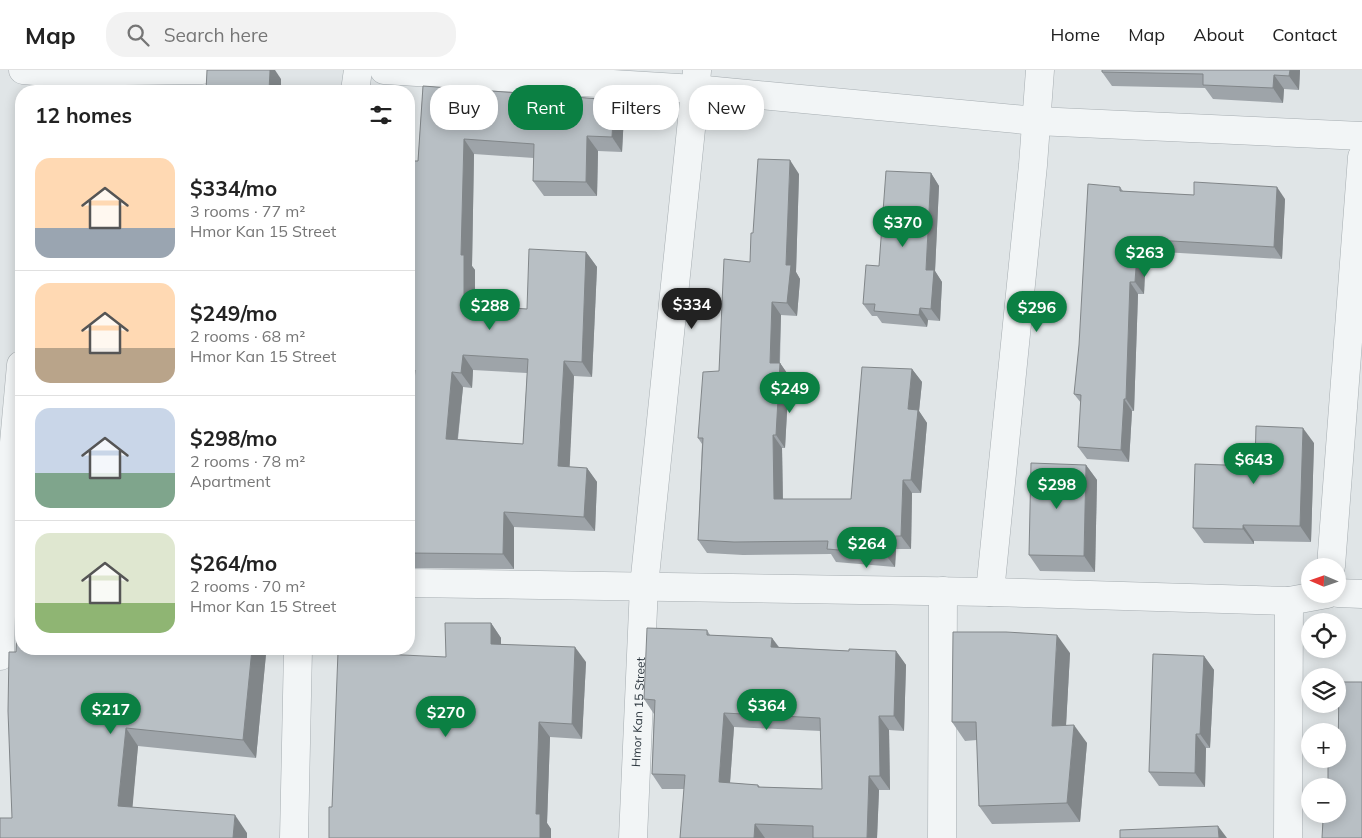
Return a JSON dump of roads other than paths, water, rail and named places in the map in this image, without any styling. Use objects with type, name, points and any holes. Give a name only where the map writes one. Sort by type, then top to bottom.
[{"type":"street","points":[[41,76],[202,70]]},
{"type":"street","points":[[356,85],[358,70]]},
{"type":"street","points":[[384,70],[696,80],[1036,121],[1362,136]]},
{"type":"street","points":[[990,592],[1040,70]]},
{"type":"street","name":"Hmor Kan 15 Street","points":[[633,838],[644,586],[696,80]]},
{"type":"street","points":[[1333,558],[1362,157]]},
{"type":"street","points":[[0,656],[8,576],[15,462]]},
{"type":"street","points":[[415,583],[943,591],[1289,601],[1301,599]]},
{"type":"street","points":[[942,838],[943,591]]},
{"type":"street","points":[[1346,594],[1362,594]]},
{"type":"street","points":[[1288,838],[1289,601]]},
{"type":"street","points":[[294,838],[298,655]]}]
